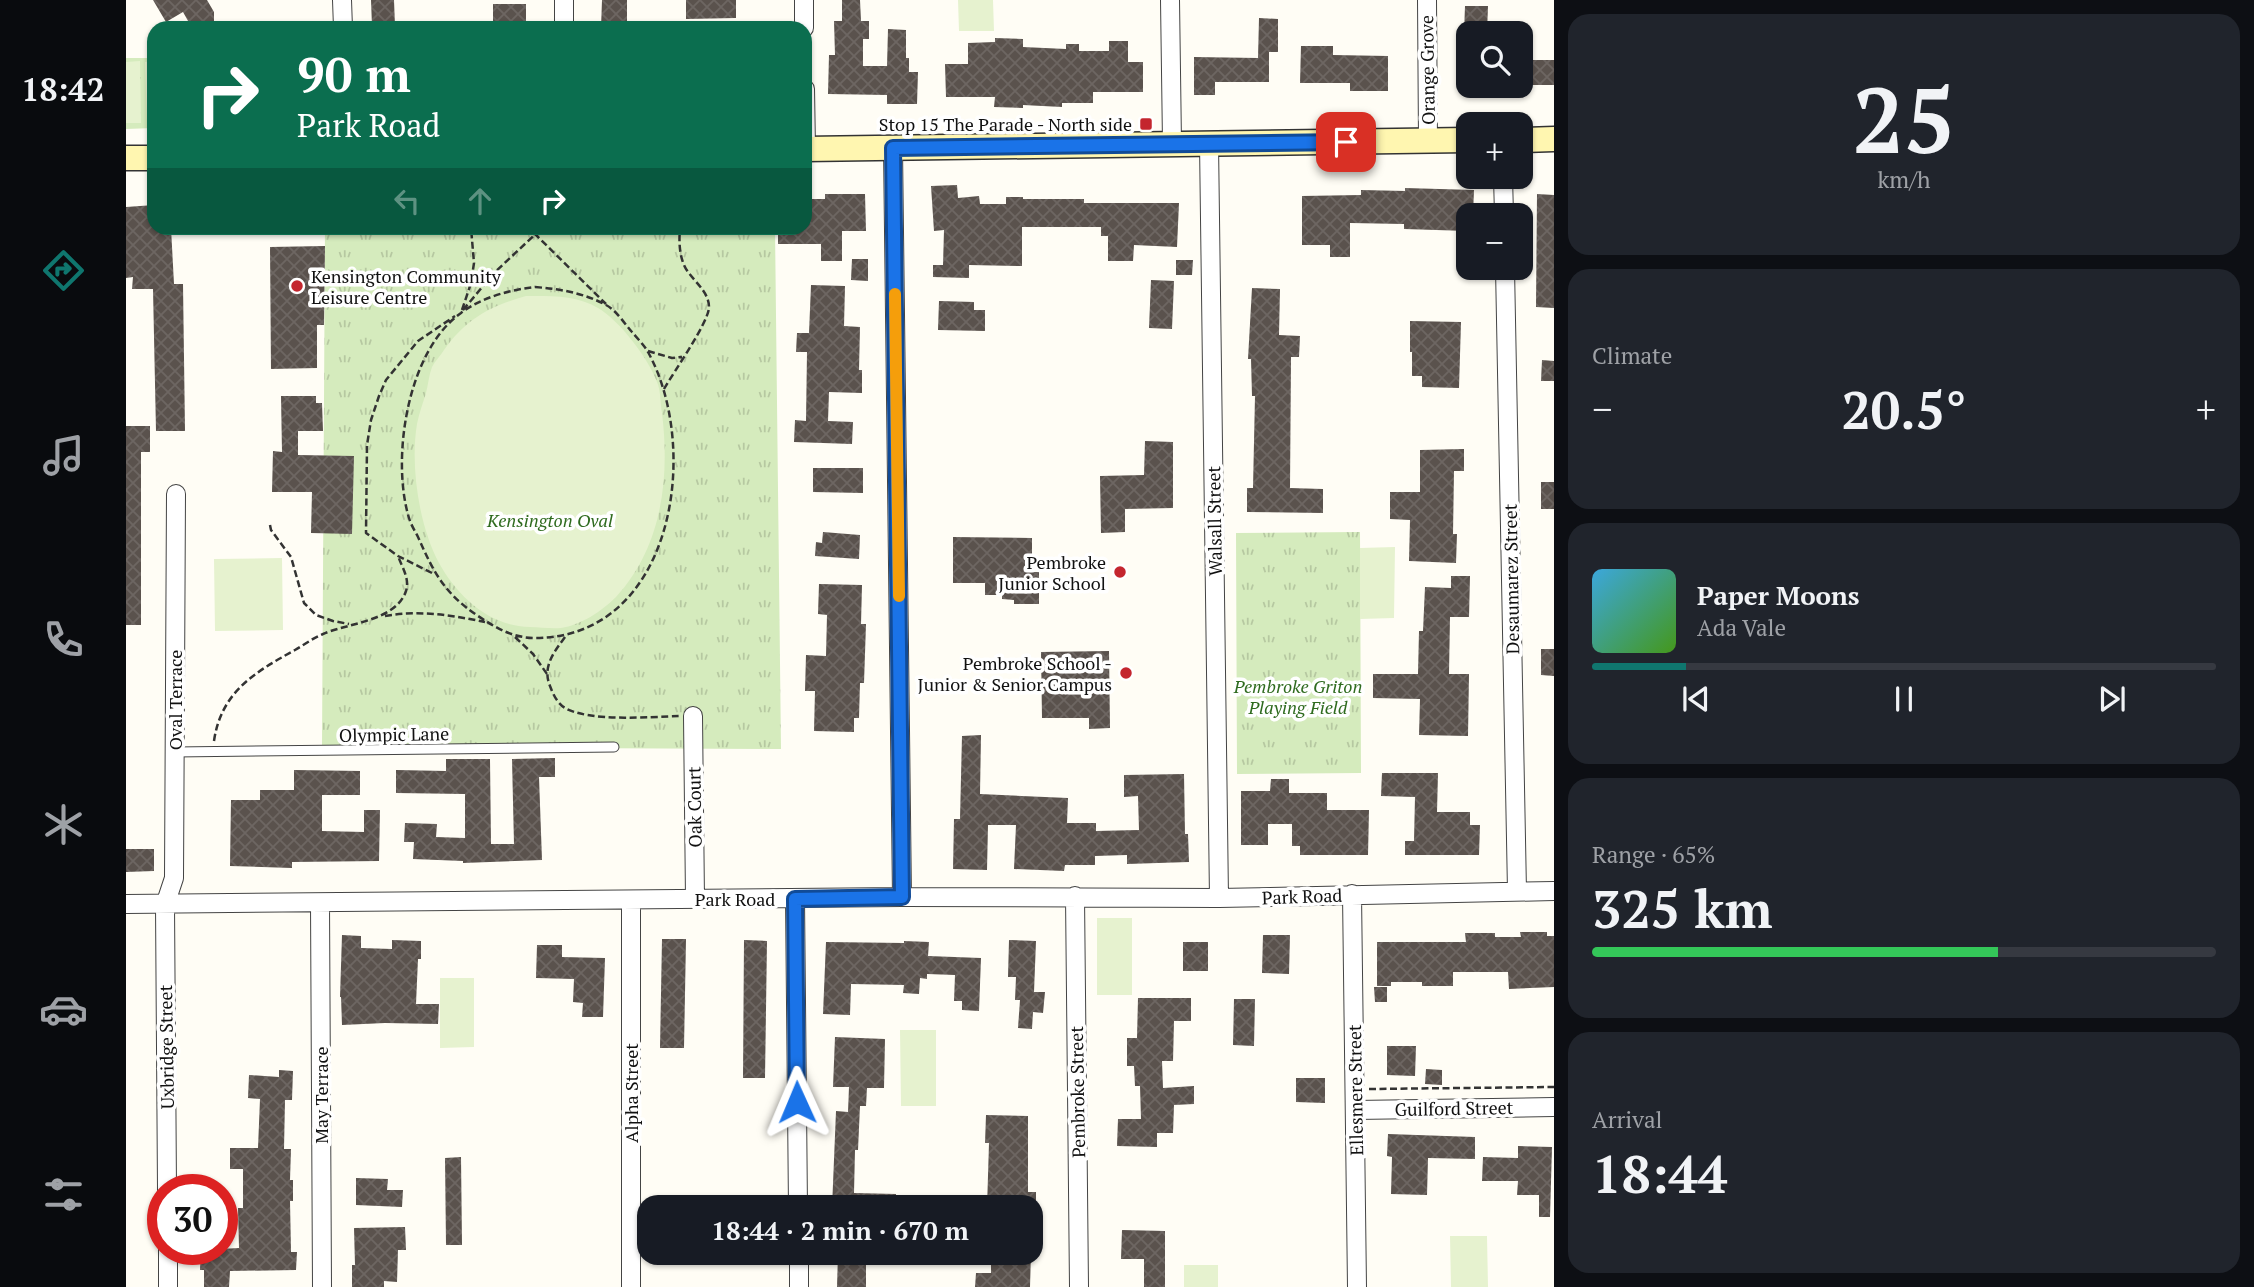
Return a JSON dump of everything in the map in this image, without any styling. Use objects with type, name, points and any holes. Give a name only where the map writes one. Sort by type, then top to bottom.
[{"type":"main road","points":[[1533,140],[1554,139]]},
{"type":"main road","points":[[812,149],[1456,140]]},
{"type":"main road","points":[[126,158],[147,158]]},
{"type":"street","points":[[342,0],[343,21]]},
{"type":"street","points":[[564,0],[564,21]]},
{"type":"street","points":[[804,0],[804,21]]},
{"type":"street","points":[[1170,0],[1172,143]]},
{"type":"street","name":"Orange Grove","points":[[1427,0],[1428,141]]},
{"type":"street","name":"Walsall Street","points":[[1209,144],[1219,898]]},
{"type":"street","points":[[893,148],[902,897]]},
{"type":"street","name":"Desaumarez Street","points":[[1505,280],[1517,891]]},
{"type":"street","name":"Oval Terrace","points":[[165,905],[174,878],[176,495]]},
{"type":"street","name":"Oak Court","points":[[692,716],[695,899]]},
{"type":"street","name":"Park Road","points":[[126,904],[1075,896],[1219,898],[1554,891]]},
{"type":"street","name":"Ellesmere Street","points":[[1352,894],[1357,1287]]},
{"type":"street","name":"Pembroke Street","points":[[1075,896],[1079,1287]]},
{"type":"street","points":[[795,899],[798,1195]]},
{"type":"street","name":"Alpha Street","points":[[631,900],[631,1287]]},
{"type":"street","name":"May Terrace","points":[[320,903],[322,1287]]},
{"type":"street","name":"Uxbridge Street","points":[[165,905],[167,1174]]},
{"type":"street","name":"Guilford Street","points":[[1355,1110],[1554,1107]]},
{"type":"street","points":[[168,1265],[168,1287]]},
{"type":"street","points":[[799,1265],[799,1287]]},
{"type":"lane","name":"Olympic Lane","points":[[175,752],[614,747]]},
{"type":"path","points":[[461,312],[471,283],[474,263],[472,235]]},
{"type":"path","points":[[533,235],[494,273],[436,338],[418,374],[406,419],[404,439],[402,476],[409,520],[435,575],[465,607],[515,637],[533,654],[547,674],[554,696],[564,707],[597,716],[692,716]]},
{"type":"path","points":[[515,637],[565,637],[590,628],[623,605],[653,559],[665,528],[673,491],[674,458],[670,421],[664,389],[647,351],[609,306],[535,235]]},
{"type":"path","points":[[664,389],[704,326],[709,307],[699,284],[685,267],[679,245],[680,235]]},
{"type":"path","points":[[435,575],[398,556],[366,533],[367,445],[371,420],[386,380],[418,341],[461,312],[508,291],[535,286],[562,289],[609,306]]},
{"type":"path","points":[[647,351],[672,359],[682,357]]},
{"type":"path","points":[[270,525],[291,556],[304,603],[316,615],[352,625]]},
{"type":"path","points":[[381,616],[397,604],[406,591],[406,576],[398,556]]},
{"type":"path","points":[[212,751],[216,726],[226,703],[249,678],[322,634],[381,616],[408,612],[438,614],[488,623]]},
{"type":"path","points":[[547,674],[549,663],[565,637]]},
{"type":"path","points":[[1369,1089],[1554,1087]]},
{"type":"green space","points":[[958,0],[993,0],[994,31],[959,31]]},
{"type":"green space","points":[[126,58],[147,58],[147,128],[126,129]]},
{"type":"green space","points":[[140,61],[141,123],[126,123],[126,62]]},
{"type":"green space","points":[[145,62],[147,62],[147,123]]},
{"type":"green space","name":"Kensington Oval","points":[[325,235],[775,235],[781,749],[322,747]]},
{"type":"green space","points":[[526,296],[572,298],[590,304],[606,314],[624,331],[647,362],[658,386],[662,413],[665,462],[663,487],[653,534],[644,556],[616,597],[584,621],[561,628],[515,625],[501,621],[465,598],[439,563],[432,548],[421,514],[416,477],[417,424],[433,365],[452,339],[470,322],[490,309]]},
{"type":"green space","name":"Pembroke Griton Playing Field","points":[[1360,532],[1361,773],[1237,774],[1236,533]]},
{"type":"green space","points":[[1395,547],[1394,618],[1360,619],[1360,548]]},
{"type":"green space","points":[[282,558],[283,630],[215,631],[214,559]]},
{"type":"green space","points":[[1097,918],[1132,918],[1132,995],[1097,995]]},
{"type":"green space","points":[[440,978],[474,978],[474,1047],[440,1048]]},
{"type":"green space","points":[[900,1030],[936,1030],[936,1106],[901,1106]]},
{"type":"green space","points":[[1450,1236],[1487,1236],[1488,1287],[1451,1287]]},
{"type":"green space","points":[[1184,1265],[1218,1265],[1218,1287],[1184,1287]]},
{"type":"building","points":[[153,0],[207,0],[214,12],[214,21],[188,21],[183,12],[165,21]]},
{"type":"building","points":[[371,0],[394,0],[395,21],[372,21]]},
{"type":"building","points":[[602,0],[627,0],[627,21],[601,21]]},
{"type":"building","points":[[686,0],[736,0],[736,18],[686,19]]},
{"type":"building","points":[[842,0],[860,0],[861,21],[869,21],[869,39],[863,39],[863,66],[887,66],[888,29],[906,30],[909,72],[918,72],[917,104],[887,104],[887,95],[828,94],[829,55],[835,55],[834,21],[842,21]]},
{"type":"building","points":[[493,4],[526,4],[526,21],[493,21]]},
{"type":"building","points":[[1465,6],[1488,6],[1487,21],[1464,21]]},
{"type":"building","points":[[1259,18],[1278,19],[1278,52],[1269,52],[1269,82],[1215,82],[1215,95],[1194,95],[1194,57],[1258,58]]},
{"type":"building","points":[[995,38],[1023,39],[1023,47],[1066,49],[1066,44],[1079,44],[1079,51],[1109,51],[1109,41],[1128,41],[1128,62],[1143,62],[1143,92],[1093,92],[1093,103],[1062,103],[1062,107],[1023,105],[1023,108],[994,107],[995,97],[946,97],[945,64],[968,64],[968,43],[995,42]]},
{"type":"building","points":[[1301,46],[1333,46],[1333,55],[1388,56],[1388,91],[1350,91],[1350,83],[1300,83]]},
{"type":"building","points":[[1533,60],[1554,60],[1554,85],[1533,85]]},
{"type":"building","points":[[957,185],[958,198],[979,196],[980,204],[1006,204],[1006,197],[1084,199],[1084,203],[1179,203],[1177,247],[1134,245],[1133,261],[1108,261],[1108,236],[1101,236],[1101,227],[1022,227],[1022,266],[969,265],[969,278],[933,277],[933,265],[943,265],[944,230],[934,231],[931,186]]},
{"type":"building","points":[[1405,188],[1474,190],[1473,203],[1456,203],[1456,231],[1404,229],[1404,224],[1350,223],[1350,257],[1330,257],[1330,245],[1302,245],[1302,196],[1361,195],[1361,190],[1405,191]]},
{"type":"building","points":[[825,194],[865,194],[866,231],[842,231],[842,261],[821,261],[821,244],[778,244],[778,235],[812,235],[812,199],[825,199]]},
{"type":"building","points":[[1537,194],[1554,195],[1554,308],[1536,307]]},
{"type":"building","points":[[147,206],[147,235],[171,235],[174,284],[183,284],[185,431],[156,431],[153,289],[132,289],[133,277],[126,278],[126,207]]},
{"type":"building","name":"Kensington Community Leisure Centre","points":[[325,246],[324,325],[317,325],[317,368],[271,369],[270,247]]},
{"type":"building","points":[[852,259],[868,259],[868,281],[851,280]]},
{"type":"building","points":[[1176,260],[1193,260],[1192,275],[1176,275]]},
{"type":"building","points":[[1151,280],[1174,281],[1172,329],[1149,328]]},
{"type":"building","points":[[811,285],[845,286],[844,326],[860,327],[859,370],[862,370],[862,393],[829,392],[828,421],[853,422],[852,444],[794,442],[795,420],[806,421],[807,352],[796,352],[797,333],[809,333]]},
{"type":"building","points":[[1252,288],[1280,289],[1279,335],[1300,336],[1299,357],[1291,357],[1290,488],[1323,489],[1323,513],[1247,512],[1247,488],[1253,488],[1255,396],[1252,396],[1251,359],[1248,359]]},
{"type":"building","points":[[939,301],[974,302],[974,310],[985,310],[985,331],[938,330]]},
{"type":"building","points":[[1410,321],[1461,322],[1459,388],[1422,387],[1422,376],[1412,376]]},
{"type":"building","points":[[1542,360],[1554,361],[1554,381],[1541,381]]},
{"type":"building","points":[[281,396],[316,396],[316,403],[322,403],[323,431],[298,431],[298,455],[354,456],[352,534],[311,533],[312,492],[272,492],[273,451],[282,452]]},
{"type":"building","points":[[126,426],[150,426],[150,452],[141,452],[141,625],[126,625]]},
{"type":"building","points":[[1145,441],[1173,442],[1173,508],[1125,509],[1125,532],[1101,533],[1100,476],[1144,475]]},
{"type":"building","points":[[1464,449],[1464,471],[1454,471],[1453,534],[1457,534],[1456,563],[1409,561],[1410,520],[1390,519],[1390,492],[1420,492],[1420,450]]},
{"type":"building","points":[[813,468],[863,468],[863,493],[813,492]]},
{"type":"building","points":[[1541,482],[1554,482],[1554,509],[1541,509]]},
{"type":"building","points":[[823,532],[860,535],[859,559],[815,556],[816,542],[822,543]]},
{"type":"building","points":[[953,537],[1032,538],[1032,572],[1039,572],[1039,604],[1014,604],[1014,600],[1002,599],[1002,595],[985,595],[985,583],[953,583]]},
{"type":"building","points":[[1451,576],[1470,576],[1469,617],[1450,617],[1449,674],[1469,674],[1468,736],[1419,735],[1420,699],[1373,698],[1373,674],[1418,674],[1419,631],[1423,631],[1425,587],[1451,588]]},
{"type":"building","points":[[819,584],[862,585],[861,624],[866,624],[864,683],[860,683],[859,718],[854,718],[854,732],[814,731],[815,691],[805,691],[806,655],[826,656],[827,615],[818,614]]},
{"type":"building","points":[[1541,649],[1554,649],[1554,676],[1541,675]]},
{"type":"building","points":[[1109,651],[1110,728],[1089,729],[1089,718],[1042,718],[1041,652]]},
{"type":"building","points":[[981,735],[980,794],[1068,798],[1067,823],[1096,823],[1096,831],[1139,830],[1138,796],[1124,797],[1124,775],[1184,774],[1185,834],[1188,834],[1189,862],[1127,864],[1127,855],[1095,856],[1095,865],[1065,865],[1064,871],[1014,869],[1016,825],[988,825],[987,870],[953,869],[954,819],[960,819],[962,736]]},
{"type":"building","points":[[555,758],[555,777],[539,777],[542,860],[463,863],[413,859],[414,842],[404,842],[405,823],[437,824],[436,837],[465,838],[465,794],[396,793],[396,770],[446,771],[446,759],[490,759],[491,844],[514,844],[512,759]]},
{"type":"building","points":[[294,770],[360,771],[360,795],[322,795],[322,831],[364,832],[364,810],[380,810],[379,861],[292,862],[292,868],[230,866],[231,800],[260,800],[260,790],[294,790]]},
{"type":"building","points":[[1382,773],[1438,773],[1437,812],[1470,812],[1470,825],[1480,825],[1479,855],[1405,855],[1405,841],[1414,841],[1415,797],[1381,796]]},
{"type":"building","points":[[1271,779],[1289,779],[1289,793],[1327,793],[1327,810],[1369,810],[1368,855],[1300,855],[1300,846],[1292,846],[1292,824],[1268,824],[1268,845],[1241,845],[1241,791],[1270,791]]},
{"type":"building","points":[[126,849],[154,849],[154,871],[126,872]]},
{"type":"building","points":[[1520,932],[1547,932],[1547,936],[1554,936],[1554,987],[1509,989],[1508,972],[1453,972],[1453,986],[1391,982],[1391,986],[1377,986],[1377,942],[1466,942],[1465,933],[1495,933],[1495,937],[1521,937]]},
{"type":"building","points":[[342,935],[361,936],[361,948],[392,949],[392,940],[421,941],[416,1004],[439,1004],[438,1024],[342,1025]]},
{"type":"building","points":[[1263,935],[1290,935],[1289,974],[1262,973]]},
{"type":"building","points":[[662,939],[686,939],[684,1048],[660,1048]]},
{"type":"building","points":[[744,940],[767,941],[765,1078],[743,1078]]},
{"type":"building","points":[[1009,940],[1036,941],[1034,992],[1045,992],[1043,1013],[1033,1012],[1032,1029],[1018,1028],[1020,1000],[1015,1000],[1016,977],[1008,977]]},
{"type":"building","points":[[826,942],[929,942],[928,956],[981,958],[979,1011],[962,1010],[962,1001],[954,1001],[955,975],[927,974],[927,979],[920,978],[919,994],[903,993],[904,985],[851,984],[850,1015],[823,1014]]},
{"type":"building","points":[[1183,942],[1208,942],[1208,971],[1183,971]]},
{"type":"building","points":[[537,945],[562,945],[562,957],[605,958],[603,1017],[582,1017],[583,1003],[573,1002],[574,979],[536,978]]},
{"type":"building","points":[[1374,987],[1387,987],[1387,1002],[1375,1002]]},
{"type":"building","points":[[1138,998],[1191,998],[1191,1021],[1174,1021],[1173,1061],[1162,1061],[1163,1088],[1194,1086],[1194,1104],[1174,1105],[1173,1133],[1157,1133],[1157,1147],[1117,1146],[1118,1119],[1141,1119],[1140,1086],[1135,1086],[1134,1066],[1127,1066],[1127,1038],[1137,1038]]},
{"type":"building","points":[[1234,999],[1255,999],[1254,1046],[1233,1045]]},
{"type":"building","points":[[835,1037],[885,1039],[884,1088],[867,1088],[866,1106],[860,1106],[854,1193],[896,1195],[833,1195],[836,1111],[848,1112],[849,1087],[833,1087]]},
{"type":"building","points":[[1387,1046],[1416,1046],[1415,1076],[1387,1075]]},
{"type":"building","points":[[1426,1069],[1442,1070],[1442,1085],[1425,1084]]},
{"type":"building","points":[[279,1070],[293,1071],[292,1100],[285,1100],[284,1149],[291,1149],[291,1252],[297,1252],[296,1270],[230,1271],[229,1287],[204,1287],[204,1270],[200,1270],[200,1265],[238,1265],[238,1208],[243,1208],[243,1169],[230,1169],[230,1148],[258,1148],[260,1099],[248,1098],[249,1075],[279,1077]]},
{"type":"building","points":[[1296,1078],[1325,1078],[1325,1103],[1296,1102]]},
{"type":"building","points":[[986,1115],[1028,1116],[1028,1192],[1036,1192],[1036,1195],[987,1195],[989,1143],[985,1143]]},
{"type":"building","points":[[1388,1134],[1475,1137],[1475,1159],[1428,1158],[1427,1195],[1391,1194],[1392,1157],[1387,1156]]},
{"type":"building","points":[[1518,1146],[1552,1147],[1550,1217],[1539,1217],[1539,1195],[1517,1195],[1518,1181],[1482,1181],[1483,1157],[1518,1158]]},
{"type":"building","points":[[461,1157],[462,1245],[446,1245],[445,1158]]},
{"type":"building","points":[[356,1178],[388,1179],[387,1190],[403,1190],[402,1207],[356,1205]]},
{"type":"building","points":[[405,1227],[406,1250],[398,1250],[397,1282],[384,1281],[384,1287],[352,1287],[352,1265],[355,1265],[354,1228]]},
{"type":"building","points":[[1122,1230],[1165,1231],[1165,1287],[1144,1287],[1144,1259],[1121,1259]]},
{"type":"building","points":[[838,1265],[866,1265],[866,1287],[837,1287]]},
{"type":"building","points":[[991,1265],[1031,1265],[1030,1287],[975,1287],[976,1273],[991,1273]]},
{"type":"slow traffic","points":[[895,294],[899,596]]},
{"type":"place","name":"Stop 15 The Parade - North side","points":[[1146,124]]},
{"type":"place","name":"Kensington Community Leisure Centre","points":[[297,286]]},
{"type":"place","name":"Pembroke Junior School","points":[[1120,572]]},
{"type":"place","name":"Pembroke School - Junior & Senior Campus","points":[[1126,673]]},
{"type":"route","points":[[797,1102],[795,899],[902,897],[893,148],[1346,142]]}]
